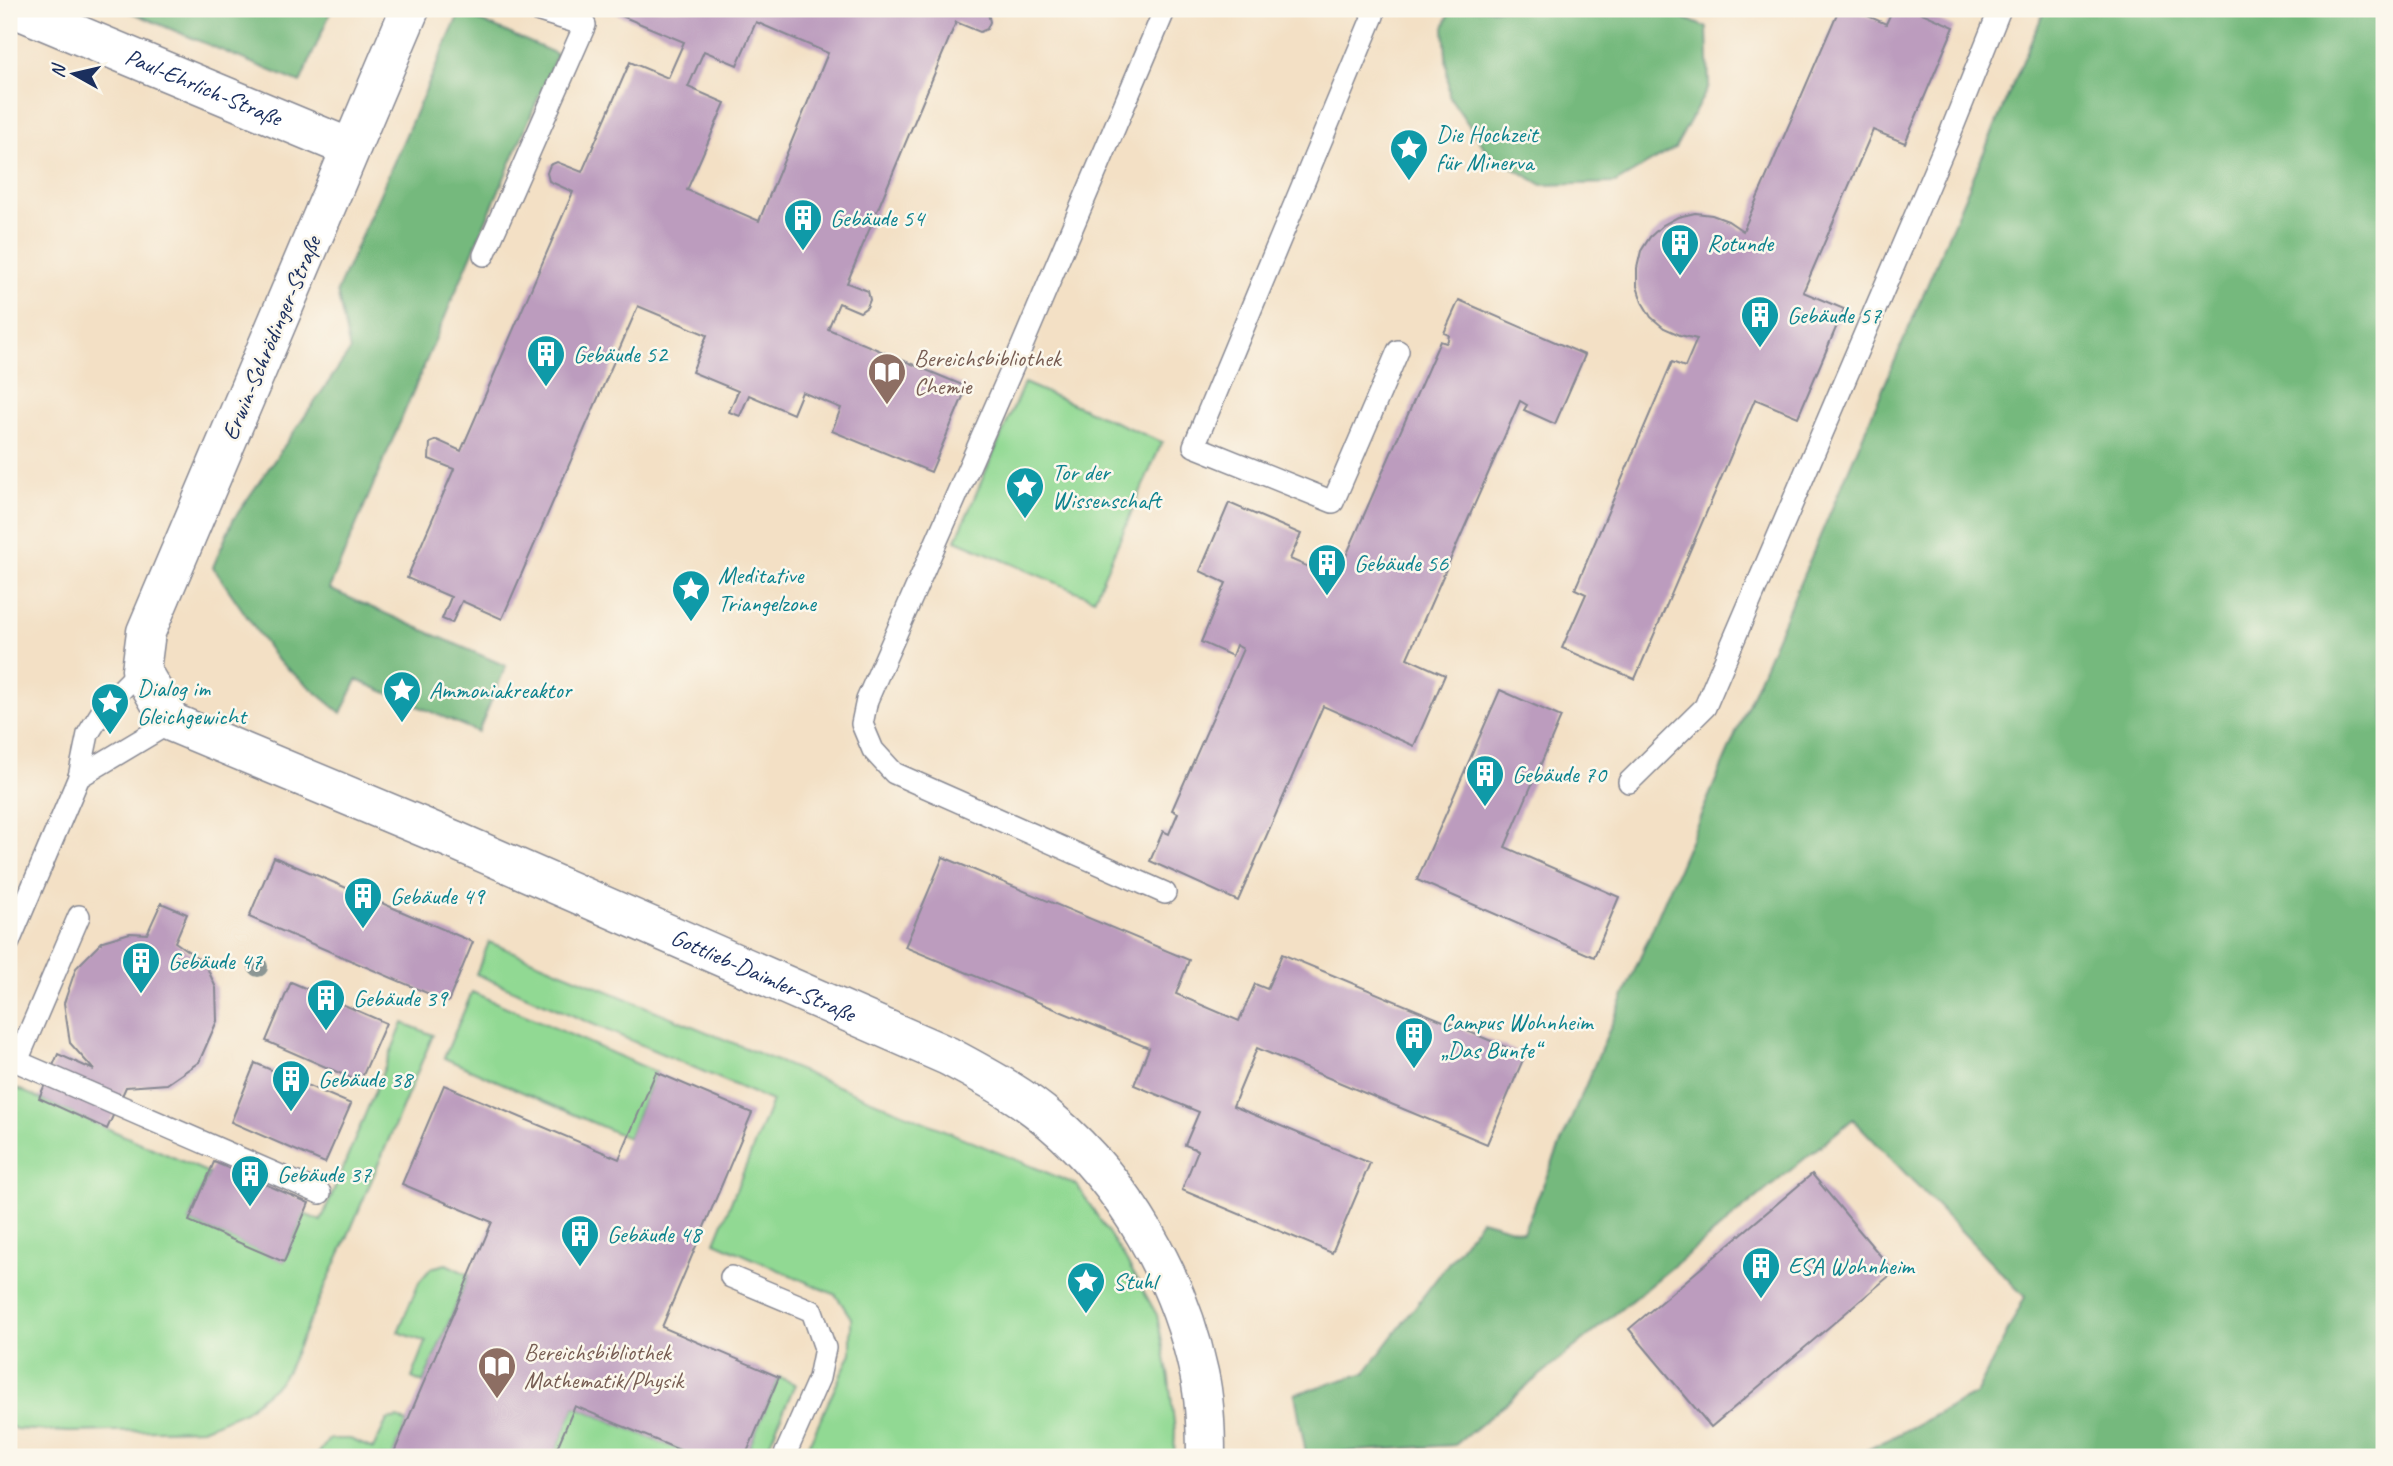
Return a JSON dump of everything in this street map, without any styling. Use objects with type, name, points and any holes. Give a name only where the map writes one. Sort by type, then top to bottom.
[{"type":"street","name":"Paul-Ehrlich-Straße","points":[[16,9],[350,148]]},
{"type":"street","name":"Erwin-Schrödinger-Straße","points":[[141,670],[146,632],[410,9]]},
{"type":"street","points":[[141,670],[171,722]]},
{"type":"street","name":"Gottlieb-Daimler-Straße","points":[[171,722],[454,840],[948,1056],[997,1083],[1051,1120],[1102,1170],[1119,1193],[1175,1292],[1199,1373],[1206,1427],[1206,1457]]},
{"type":"lane","points":[[484,255],[585,26],[533,9]]},
{"type":"lane","points":[[1164,893],[894,773],[873,750],[862,724],[867,700],[1165,9]]},
{"type":"lane","points":[[1369,9],[1373,16],[1194,446],[1333,502],[1398,351]]},
{"type":"lane","points":[[1629,782],[1705,707],[1948,139],[2000,9]]},
{"type":"lane","points":[[9,942],[79,777],[88,734],[106,705],[141,670]]},
{"type":"lane","points":[[79,777],[171,722]]},
{"type":"lane","points":[[79,916],[13,1060],[320,1193]]},
{"type":"lane","points":[[732,1277],[812,1311],[825,1348],[819,1378],[784,1457]]},
{"type":"green space","points":[[123,9],[332,9],[300,83]]},
{"type":"green space","points":[[1450,9],[1663,9],[1707,28],[1709,86],[1675,148],[1615,183],[1542,185],[1488,153],[1449,96],[1444,28]]},
{"type":"green space","points":[[2045,9],[2384,9],[2384,1457],[1854,1457],[1976,1394],[2025,1297],[1853,1119],[1455,1445],[1306,1454],[1295,1394],[1365,1373],[1481,1220],[1523,1232]]},
{"type":"green space","points":[[460,12],[557,54],[329,589],[506,666],[478,732],[357,680],[341,713],[276,659],[213,567],[233,520],[350,351],[337,291]]},
{"type":"green space","points":[[1024,383],[1162,442],[1094,599],[956,540]]},
{"type":"green space","points":[[489,942],[1077,1185],[1126,1260],[1157,1315],[1169,1379],[1175,1431],[1174,1457],[803,1457],[851,1353],[851,1318],[836,1295],[715,1242],[772,1101],[476,974]]},
{"type":"green space","points":[[472,992],[656,1072],[628,1138],[444,1058]]},
{"type":"green space","points":[[403,1023],[433,1035],[347,1238],[287,1371],[277,1384],[245,1411],[202,1429],[69,1432],[16,1429],[9,1426],[9,1085],[209,1173],[189,1221],[284,1261],[304,1214],[321,1221]]},
{"type":"green space","points":[[446,1264],[469,1275],[423,1383],[412,1378],[426,1342],[398,1332],[419,1282],[431,1268]]},
{"type":"green space","points":[[779,1377],[795,1384],[764,1457],[745,1457]]},
{"type":"green space","points":[[575,1406],[696,1457],[568,1457],[555,1452]]},
{"type":"green space","points":[[398,1418],[407,1423],[392,1457],[316,1457],[329,1439],[350,1439],[373,1449],[387,1420]]},
{"type":"building","points":[[605,9],[976,9],[988,13],[990,22],[987,29],[980,32],[956,22],[847,283],[868,291],[870,300],[867,307],[860,312],[839,303],[828,329],[967,387],[931,472],[832,431],[841,408],[802,392],[793,414],[749,395],[740,416],[729,412],[738,391],[692,372],[707,335],[638,306],[502,619],[462,601],[452,623],[442,619],[451,597],[407,578],[454,469],[429,459],[430,443],[437,440],[461,451],[573,192],[549,181],[547,173],[550,165],[557,162],[582,172],[630,62],[668,78],[684,42]],"holes":[[[756,22],[828,53],[759,221],[687,190],[725,103],[688,87],[704,51],[737,65]]]},
{"type":"building","name":"Gebäude 57","points":[[1839,9],[1852,9],[1886,24],[1893,9],[1913,9],[1954,27],[1905,143],[1873,130],[1803,292],[1844,309],[1798,417],[1755,399],[1635,679],[1562,648],[1586,594],[1575,589],[1672,362],[1685,367],[1697,339],[1664,328],[1651,317],[1637,286],[1641,251],[1650,237],[1663,225],[1678,217],[1695,213],[1728,221],[1743,231]]},
{"type":"building","name":"Gebäude 56","points":[[1459,300],[1585,355],[1555,424],[1524,410],[1527,405],[1520,401],[1407,658],[1445,675],[1414,746],[1323,706],[1238,901],[1150,861],[1163,831],[1169,834],[1178,813],[1172,810],[1243,649],[1236,645],[1232,656],[1201,642],[1226,583],[1200,571],[1229,503],[1301,534],[1290,559],[1336,579],[1440,341],[1446,343],[1448,340],[1449,335],[1444,333]]},
{"type":"building","name":"Gebäude 70","points":[[1500,690],[1561,717],[1505,847],[1619,897],[1594,957],[1417,880]]},
{"type":"building","name":"Gebäude 49","points":[[274,857],[473,942],[448,1002],[249,917]]},
{"type":"building","name":"Campus Wohnheim „Das Bunte“","points":[[943,857],[1189,960],[1176,994],[1239,1021],[1255,984],[1267,989],[1282,954],[1525,1055],[1487,1144],[1257,1048],[1233,1106],[1370,1163],[1332,1253],[1182,1190],[1198,1150],[1185,1145],[1199,1112],[1134,1085],[1149,1048],[905,947]]},
{"type":"building","name":"Gebäude 47","points":[[161,903],[187,914],[175,942],[205,963],[216,988],[217,1021],[199,1062],[167,1084],[126,1087],[107,1129],[39,1098],[58,1054],[94,1070],[70,1043],[64,1003],[76,968],[103,941],[130,933],[147,934]]},
{"type":"building","name":"Gebäude 39","points":[[291,982],[386,1023],[360,1082],[266,1041]]},
{"type":"building","name":"Gebäude 38","points":[[255,1063],[351,1104],[325,1163],[231,1122]]},
{"type":"building","name":"Gebäude 48","points":[[656,1072],[752,1113],[662,1327],[779,1377],[745,1457],[696,1457],[575,1406],[553,1457],[392,1457],[492,1222],[402,1184],[444,1085],[619,1159]]},
{"type":"building","name":"Gebäude 37","points":[[214,1162],[309,1203],[284,1262],[189,1221]]},
{"type":"building","name":"ESA Wohnheim","points":[[1812,1174],[1894,1272],[1711,1427],[1629,1329]]},
{"type":"place","name":"Die Hochzeit für Minerva","points":[[1409,182]]},
{"type":"place","name":"Gebäude 54","points":[[803,252]]},
{"type":"place","name":"Rotunde","points":[[1680,277]]},
{"type":"place","name":"Gebäude 57","points":[[1760,349]]},
{"type":"place","name":"Gebäude 52","points":[[546,388]]},
{"type":"place","name":"Bereichsbibliothek Chemie","points":[[887,406]]},
{"type":"place","name":"Tor der Wissenschaft","points":[[1025,520]]},
{"type":"place","name":"Gebäude 56","points":[[1327,597]]},
{"type":"place","name":"Meditative Triangelzone","points":[[691,623]]},
{"type":"place","name":"Ammoniakreaktor","points":[[402,724]]},
{"type":"place","name":"Dialog im Gleichgewicht","points":[[110,736]]},
{"type":"place","name":"Gebäude 70","points":[[1485,808]]},
{"type":"place","name":"Gebäude 49","points":[[363,930]]},
{"type":"place","name":"Gebäude 47","points":[[141,995]]},
{"type":"place","name":"Gebäude 39","points":[[326,1032]]},
{"type":"place","name":"Campus Wohnheim „Das Bunte“","points":[[1414,1070]]},
{"type":"place","name":"Gebäude 38","points":[[291,1113]]},
{"type":"place","name":"Gebäude 37","points":[[250,1208]]},
{"type":"place","name":"Gebäude 48","points":[[580,1268]]},
{"type":"place","name":"ESA Wohnheim","points":[[1761,1300]]},
{"type":"place","name":"Stuhl","points":[[1086,1315]]},
{"type":"place","name":"Bereichsbibliothek Mathematik/Physik","points":[[497,1400]]}]
